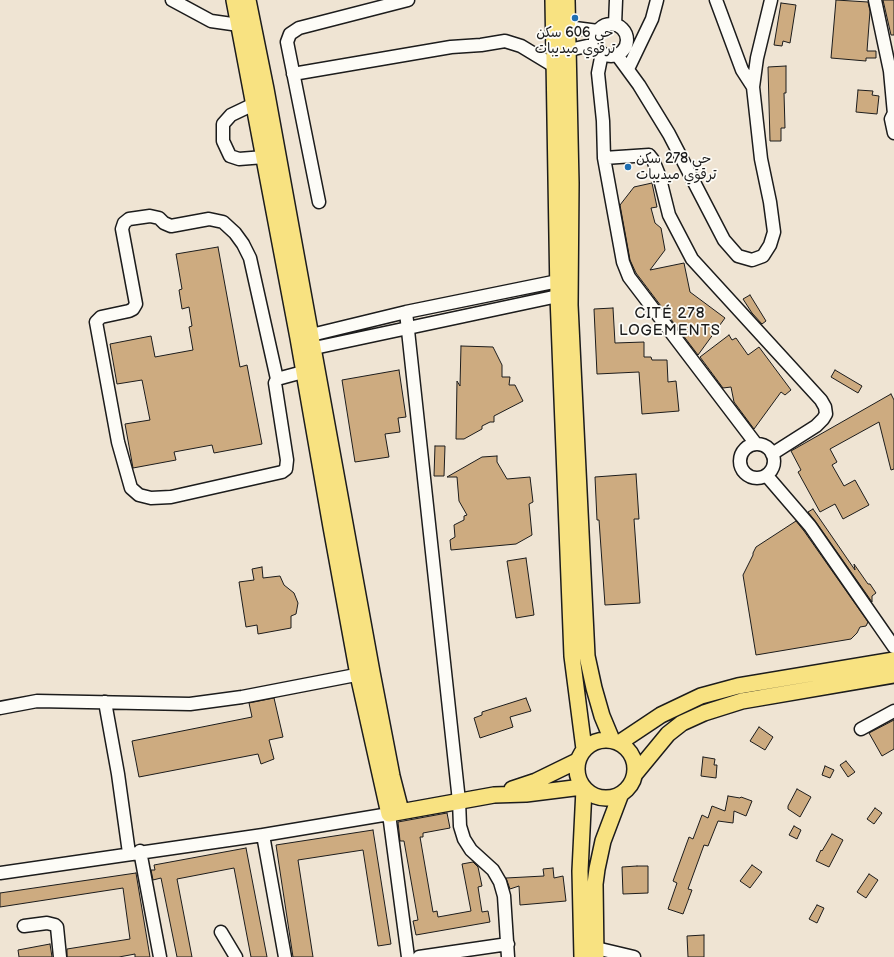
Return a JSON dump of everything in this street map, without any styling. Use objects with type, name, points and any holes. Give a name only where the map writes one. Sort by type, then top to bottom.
[{"type":"main road","points":[[234,0],[257,95],[305,343],[365,674],[392,776],[395,812],[494,796],[583,788],[597,798],[605,799],[620,796]]},
{"type":"main road","points":[[248,0],[264,157],[305,343],[304,372],[337,525]]},
{"type":"main road","points":[[553,0],[558,296],[572,656],[581,755],[577,774],[583,788],[580,871],[582,957]]},
{"type":"main road","points":[[567,0],[571,183],[570,305],[587,656],[598,702],[616,741],[627,748],[632,756],[635,764],[635,774]]},
{"type":"main road","points":[[494,796],[536,781],[581,755],[597,741],[616,741],[661,715],[701,696],[738,686],[894,660]]},
{"type":"main road","points":[[596,953],[595,884],[603,841],[620,796],[627,790],[635,774],[668,734],[682,723],[704,713],[742,701],[894,675]]},
{"type":"street","points":[[172,0],[211,21],[239,25]]},
{"type":"street","points":[[319,202],[287,42],[290,34],[299,28],[408,0]]},
{"type":"street","points":[[615,25],[616,0]]},
{"type":"street","points":[[628,69],[652,20],[657,0]]},
{"type":"street","points":[[716,0],[742,70],[752,87]]},
{"type":"street","points":[[616,55],[628,69],[648,98],[724,240],[738,256],[752,260],[762,256],[770,246],[774,232],[770,202],[761,158],[752,87],[757,58],[771,0]]},
{"type":"street","points":[[875,0],[890,71],[894,114],[891,119],[894,133]]},
{"type":"street","points":[[568,23],[580,29],[598,31]]},
{"type":"street","points":[[569,50],[587,46],[599,49],[607,55],[616,55],[624,48],[626,39],[623,30],[615,25],[605,25],[598,31],[595,41],[599,49],[598,72],[603,121],[604,158],[623,262],[629,277],[756,444]]},
{"type":"street","points":[[293,74],[451,47],[481,45],[505,41],[521,46],[554,66]]},
{"type":"street","points":[[257,95],[231,115],[223,124],[223,141],[230,156],[239,159],[264,157]]},
{"type":"street","points":[[604,158],[649,155],[653,160],[659,175],[669,215],[692,259],[821,400],[825,407],[826,414],[816,426],[772,454]]},
{"type":"street","points":[[150,216],[159,218],[164,223],[171,226],[209,219],[223,222],[235,233],[243,244],[250,258],[277,379],[275,383],[287,460],[286,469],[282,472],[172,497],[151,498],[139,495],[131,488],[118,442],[96,322],[101,317],[129,311],[133,309],[136,304],[122,229],[124,223],[129,219],[150,216]]},
{"type":"street","points":[[305,343],[406,312],[558,281]]},
{"type":"street","points":[[305,343],[408,327],[558,296]]},
{"type":"street","points":[[406,312],[459,801],[460,826],[464,839],[471,850],[493,870],[500,882],[504,896],[508,957]]},
{"type":"street","points":[[277,379],[304,372]]},
{"type":"street","points":[[756,444],[766,446],[772,454],[774,463],[773,468],[767,476],[757,479],[752,478],[741,469],[740,459],[743,450],[747,447],[756,444]]},
{"type":"street","points":[[767,476],[810,526],[894,647]]},
{"type":"street","points":[[0,708],[37,701],[190,704],[242,697],[365,674]]},
{"type":"street","points":[[105,702],[118,774],[160,957]]},
{"type":"street","points":[[861,728],[894,711]]},
{"type":"street","points":[[0,873],[263,834],[395,812],[408,957]]},
{"type":"street","points":[[263,834],[285,957]]},
{"type":"street","points":[[24,926],[47,923],[55,925],[60,957]]},
{"type":"street","points":[[221,932],[236,957]]},
{"type":"street","points":[[419,957],[508,944]]},
{"type":"street","points":[[596,953],[634,957]]},
{"type":"building","points":[[836,0],[868,2],[870,11],[867,51],[876,51],[876,58],[866,58],[866,61],[831,58]]},
{"type":"building","points":[[883,0],[894,0],[894,35],[891,35]]},
{"type":"building","points":[[781,3],[796,5],[790,43],[783,41],[782,46],[774,45]]},
{"type":"building","points":[[786,66],[786,93],[784,93],[785,128],[781,128],[781,141],[770,141],[768,67]]},
{"type":"building","points":[[858,90],[873,91],[872,95],[879,96],[877,114],[856,112]]},
{"type":"building","points":[[652,183],[657,207],[651,208],[655,223],[661,228],[665,250],[650,270],[684,263],[690,292],[725,318],[698,355],[636,273],[630,260],[620,205],[634,187]]},
{"type":"building","points":[[218,247],[240,367],[247,365],[262,444],[214,453],[212,445],[174,452],[176,460],[133,468],[125,424],[150,420],[142,380],[117,384],[110,344],[151,336],[155,357],[193,350],[189,327],[192,326],[189,307],[182,309],[179,290],[182,289],[176,254]]},
{"type":"building","points":[[750,295],[766,321],[762,324],[752,313],[743,299]]},
{"type":"building","points":[[613,308],[615,343],[644,342],[644,357],[651,357],[652,360],[667,360],[668,382],[676,381],[679,411],[642,414],[639,372],[597,374],[594,309]]},
{"type":"building","points":[[729,335],[732,340],[736,338],[748,355],[759,347],[791,390],[785,395],[781,392],[754,429],[734,402],[731,387],[723,388],[700,357]]},
{"type":"building","points":[[461,346],[493,347],[502,365],[502,377],[510,377],[509,385],[515,385],[523,401],[494,416],[494,422],[490,422],[482,426],[482,429],[464,439],[456,439],[457,381],[460,386]]},
{"type":"building","points":[[399,370],[406,417],[398,418],[400,432],[385,434],[389,457],[355,462],[342,380]]},
{"type":"building","points":[[835,370],[862,386],[858,393],[831,377]]},
{"type":"building","points":[[891,394],[894,400],[894,469],[891,470],[879,422],[830,449],[837,462],[832,465],[844,486],[855,480],[869,505],[843,519],[835,504],[820,512],[798,472],[801,470],[791,451]]},
{"type":"building","points":[[435,446],[445,446],[444,476],[434,476]]},
{"type":"building","points":[[497,456],[497,462],[507,479],[530,477],[533,502],[529,504],[532,535],[516,544],[451,550],[450,540],[455,537],[454,525],[464,520],[464,516],[467,515],[459,501],[457,477],[447,477],[482,457]]},
{"type":"building","points":[[636,474],[639,519],[634,519],[640,603],[605,605],[599,520],[597,520],[595,477]]},
{"type":"building","points":[[813,509],[855,570],[854,564],[876,593],[872,596],[872,602],[808,512]]},
{"type":"building","points":[[796,521],[868,622],[866,626],[860,627],[851,639],[756,655],[743,575],[756,547]]},
{"type":"building","points":[[526,558],[534,615],[516,618],[507,561]]},
{"type":"building","points":[[262,567],[263,578],[280,576],[284,585],[294,593],[298,603],[296,614],[291,616],[291,628],[258,634],[257,625],[246,627],[239,582],[254,580],[252,569]]},
{"type":"building","points":[[274,698],[283,737],[269,740],[274,759],[261,764],[258,754],[139,777],[132,741],[252,717],[249,703]]},
{"type":"building","points":[[526,698],[531,711],[510,717],[513,727],[480,738],[474,718],[482,715],[482,712]]},
{"type":"building","points":[[894,720],[894,749],[882,756],[869,733]]},
{"type":"building","points":[[759,727],[773,737],[765,750],[750,741]]},
{"type":"building","points":[[703,757],[715,759],[714,765],[717,765],[716,778],[701,776]]},
{"type":"building","points":[[846,761],[855,772],[848,777],[840,765]]},
{"type":"building","points":[[825,766],[834,770],[830,778],[822,775]]},
{"type":"building","points":[[797,789],[811,797],[800,817],[788,809],[788,806]]},
{"type":"building","points":[[728,796],[741,797],[752,801],[746,816],[734,811],[733,823],[718,821],[708,846],[704,845],[688,889],[692,890],[683,914],[668,909],[677,883],[673,881],[689,837],[693,839],[702,815],[708,818],[712,806],[725,811]]},
{"type":"building","points":[[875,808],[882,813],[874,824],[867,819]]},
{"type":"building","points":[[447,813],[450,828],[423,833],[423,837],[420,837],[433,912],[437,911],[438,917],[471,911],[462,864],[473,862],[478,867],[482,886],[478,887],[482,912],[488,911],[490,922],[416,935],[413,921],[418,920],[404,841],[400,841],[398,822]]},
{"type":"building","points":[[794,826],[801,830],[797,839],[789,835]]},
{"type":"building","points":[[373,830],[391,944],[378,946],[363,850],[298,860],[313,957],[293,957],[276,845]]},
{"type":"building","points":[[832,834],[843,840],[829,867],[816,861],[821,850],[822,851]]},
{"type":"building","points":[[246,848],[267,957],[251,957],[234,868],[177,879],[192,957],[177,957],[161,878],[153,880],[151,870],[155,870],[154,865]]},
{"type":"building","points":[[752,865],[762,872],[750,888],[740,881]]},
{"type":"building","points":[[648,866],[648,893],[623,894],[622,867]]},
{"type":"building","points":[[553,868],[554,878],[563,876],[566,901],[520,905],[519,886],[510,889],[506,878],[544,876],[543,869]]},
{"type":"building","points":[[136,873],[150,957],[135,957],[135,954],[119,957],[67,957],[67,949],[130,939],[123,888],[0,907],[0,893]]},
{"type":"building","points":[[869,874],[878,880],[866,898],[857,892]]},
{"type":"building","points":[[817,905],[824,908],[817,923],[809,919]]},
{"type":"building","points":[[704,935],[704,957],[688,957],[687,936]]},
{"type":"building","points":[[50,944],[52,957],[19,957],[18,950]]},
{"type":"place","name":"حي 606 سكن ترقوي ميديبات","points":[[575,18]]},
{"type":"place","name":"حي 278 سكن ترقوي ميديبات","points":[[628,167]]},
{"type":"district","name":"CITÉ 278 LOGEMENTS","points":[[670,322]]}]
